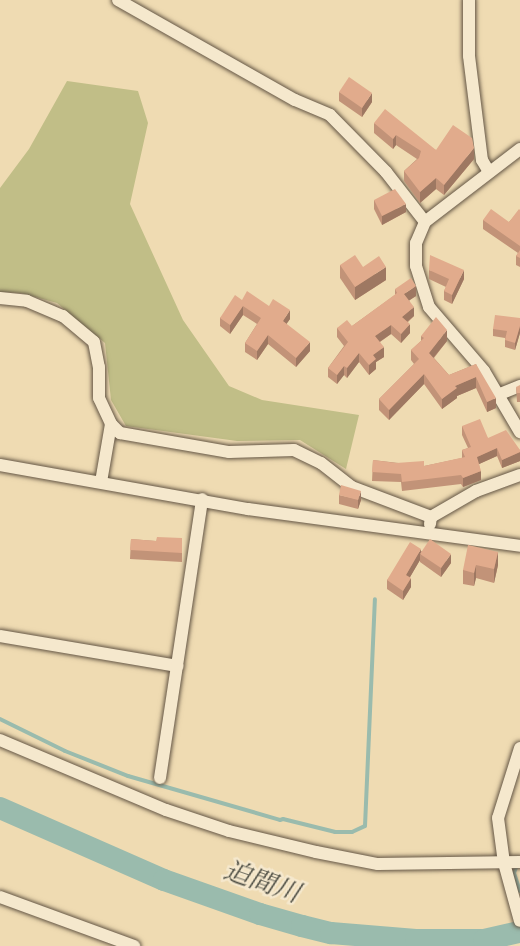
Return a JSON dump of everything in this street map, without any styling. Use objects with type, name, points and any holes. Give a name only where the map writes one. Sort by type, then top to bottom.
[{"type":"street","points":[[118,0],[295,100],[330,116],[386,172],[425,222]]},
{"type":"street","points":[[469,0],[469,56],[482,159],[489,172]]},
{"type":"street","points":[[520,149],[425,222],[416,243],[416,266],[429,307],[484,371],[500,394],[520,432]]},
{"type":"street","points":[[0,298],[27,301],[63,316],[94,342],[99,367],[99,398],[111,424],[120,433],[229,452],[294,450],[321,463],[352,487],[431,517]]},
{"type":"street","points":[[500,394],[520,386]]},
{"type":"street","points":[[101,482],[111,424]]},
{"type":"street","points":[[0,465],[202,499],[248,509],[520,546]]},
{"type":"street","points":[[428,534],[431,517],[476,491],[520,475]]},
{"type":"street","points":[[160,778],[202,499]]},
{"type":"street","points":[[0,636],[177,666]]},
{"type":"street","points":[[0,740],[116,791],[229,831],[378,864],[520,862]]},
{"type":"street","points":[[520,748],[498,818],[504,863],[520,921]]},
{"type":"street","points":[[0,897],[135,946]]},
{"type":"shaded area","points":[[67,81],[138,91],[148,123],[130,204],[183,320],[229,386],[262,400],[359,415],[346,469],[300,440],[237,441],[126,426],[111,400],[105,343],[57,303],[21,293],[0,292],[0,188],[29,149]]},
{"type":"building","points":[[349,77],[372,93],[362,108],[339,92]]},
{"type":"building","points":[[385,109],[436,150],[453,125],[472,138],[474,148],[444,185],[436,178],[420,192],[404,171],[419,158],[421,151],[396,135],[393,139],[374,123]]},
{"type":"building","points":[[395,189],[406,204],[382,216],[374,200]]},
{"type":"building","points":[[491,209],[509,222],[520,210],[520,246],[483,220]]},
{"type":"building","points":[[355,255],[363,267],[379,256],[386,267],[355,287],[340,265]]},
{"type":"building","points":[[430,255],[464,270],[452,295],[444,291],[449,279],[429,270]]},
{"type":"building","points":[[411,278],[416,286],[404,294],[414,307],[402,317],[410,324],[401,334],[391,325],[375,336],[384,347],[373,355],[376,359],[369,365],[359,353],[347,368],[344,366],[337,375],[328,368],[348,342],[337,328],[347,320],[352,326],[397,293],[395,289]]},
{"type":"building","points":[[247,291],[269,306],[273,299],[290,310],[283,321],[310,342],[296,358],[268,335],[257,351],[245,343],[261,318],[243,306],[230,325],[220,318],[235,295],[242,300]]},
{"type":"building","points":[[495,315],[520,318],[515,343],[505,340],[507,331],[493,329]]},
{"type":"building","points":[[436,317],[447,330],[429,353],[449,375],[476,364],[496,398],[487,402],[476,377],[455,386],[457,388],[442,399],[424,374],[389,410],[379,399],[419,359],[411,350],[424,338],[421,336]]},
{"type":"building","points":[[520,385],[520,393],[517,393],[516,387]]},
{"type":"building","points":[[480,419],[488,438],[506,430],[520,452],[502,460],[497,448],[477,457],[481,471],[463,478],[461,475],[402,482],[401,474],[372,472],[373,460],[396,463],[424,461],[424,466],[465,457],[462,450],[471,447],[462,426]]},
{"type":"building","points":[[341,485],[361,491],[358,500],[339,495]]},
{"type":"building","points":[[157,537],[182,538],[182,553],[130,550],[131,539],[156,541]]},
{"type":"building","points":[[430,539],[451,554],[441,568],[420,554]]},
{"type":"building","points":[[410,542],[421,549],[406,575],[411,578],[403,591],[387,580]]},
{"type":"building","points":[[468,545],[498,552],[494,569],[476,565],[474,573],[463,570]]},
{"type":"waterway","points":[[0,719],[65,751],[128,776],[280,820],[335,832],[352,832],[365,826],[375,599]]},
{"type":"waterway","name":"迫間川","points":[[0,808],[164,880],[260,914],[331,933],[416,940],[484,940],[520,932]]},
{"type":"waterway","points":[[517,865],[514,873],[520,891]]}]
